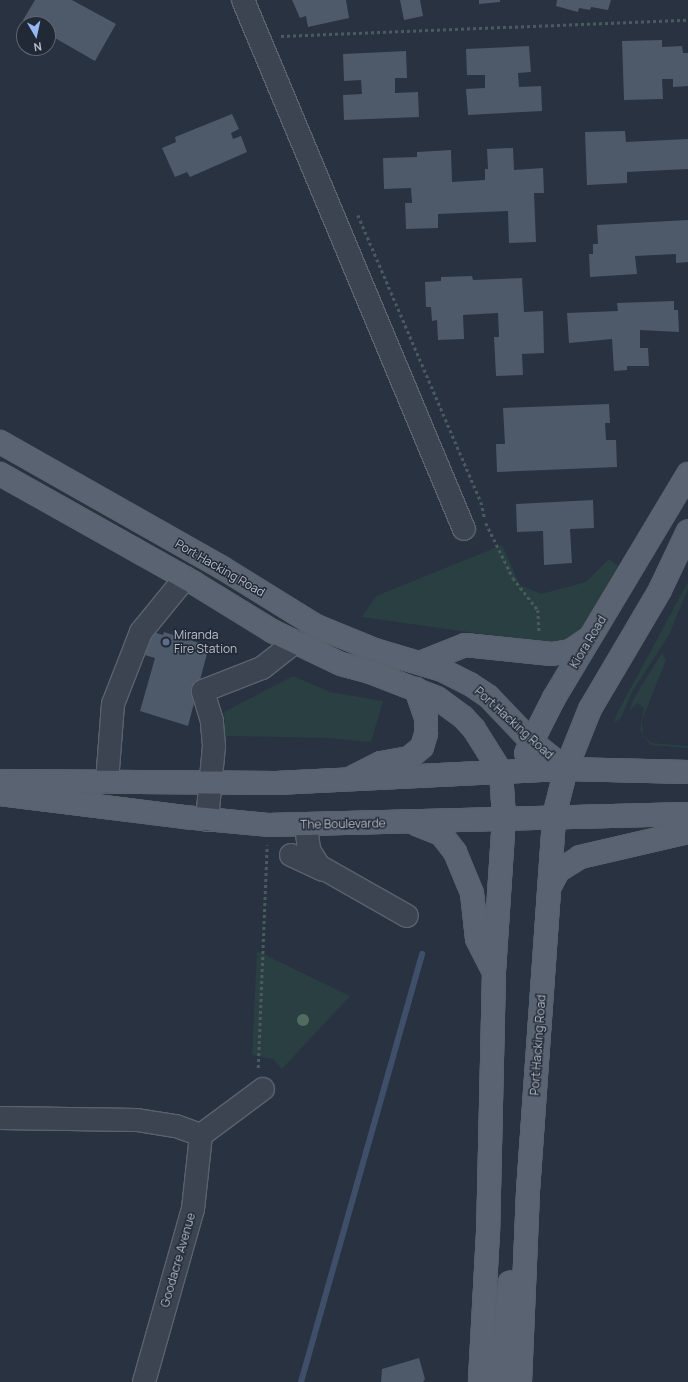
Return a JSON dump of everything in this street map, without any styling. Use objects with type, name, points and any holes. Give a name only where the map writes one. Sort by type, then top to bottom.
[{"type":"main road","name":"Port Hacking Road","points":[[0,442],[221,567],[316,626],[354,643],[420,663],[455,676],[478,689],[531,741],[566,769],[554,816],[528,1190],[520,1382]]},
{"type":"main road","points":[[0,474],[185,578],[272,631],[341,664],[437,698],[463,717],[510,772]]},
{"type":"main road","name":"Kiora Road","points":[[504,817],[510,772],[531,741],[591,636],[688,474]]},
{"type":"main road","points":[[566,769],[590,709],[660,590],[688,531]]},
{"type":"main road","points":[[420,663],[465,645],[552,654],[565,653],[591,636]]},
{"type":"main road","points":[[345,781],[381,763],[409,758],[418,752],[425,740],[427,726],[425,710],[416,690]]},
{"type":"main road","points":[[0,781],[209,783],[345,781],[566,769],[688,772]]},
{"type":"main road","name":"The Boulevarde","points":[[0,794],[207,820],[268,825],[403,822],[504,817],[688,814]]},
{"type":"main road","points":[[480,1382],[488,1232],[494,972],[504,817]]},
{"type":"main road","points":[[403,822],[434,829],[446,840],[455,852],[472,893],[477,939],[494,972]]},
{"type":"main road","points":[[549,891],[558,871],[570,861],[633,843],[688,832]]},
{"type":"main road","points":[[501,1382],[514,1246],[528,1190]]},
{"type":"street","points":[[243,0],[273,34],[464,529]]},
{"type":"street","points":[[107,782],[112,710],[116,696],[141,632],[185,578]]},
{"type":"street","points":[[207,820],[214,733],[203,691],[262,668],[295,642]]},
{"type":"street","points":[[306,825],[312,857],[319,866],[331,874]]},
{"type":"street","points":[[292,855],[331,874],[407,916]]},
{"type":"street","points":[[0,1118],[137,1120],[176,1126],[201,1135],[262,1089]]},
{"type":"street","name":"Goodacre Avenue","points":[[144,1382],[193,1209],[201,1135]]},
{"type":"path","points":[[273,34],[688,20]]},
{"type":"path","points":[[273,34],[284,43]]},
{"type":"path","points":[[355,208],[481,502],[486,523],[513,578],[538,610],[539,633]]},
{"type":"path","points":[[262,1089],[257,1064],[268,825]]},
{"type":"green space","points":[[502,545],[520,585],[541,594],[586,582],[609,559],[618,566],[577,636],[560,645],[362,617],[376,596]]},
{"type":"green space","points":[[688,582],[688,589],[669,635],[632,692],[621,718],[614,723],[616,715]]},
{"type":"green space","points":[[662,653],[666,660],[642,720],[643,734],[651,743],[688,746],[688,748],[650,745],[640,730],[644,708],[637,703],[629,711],[634,698]]},
{"type":"green space","points":[[293,676],[330,692],[383,701],[371,742],[329,738],[225,736],[224,712]]},
{"type":"green space","points":[[257,951],[350,996],[282,1069],[273,1059],[252,1055]]},
{"type":"building","points":[[35,0],[72,0],[116,24],[95,61],[56,39],[56,16],[25,16]]},
{"type":"building","points":[[292,0],[346,0],[349,18],[308,27],[306,16],[300,18]]},
{"type":"building","points":[[400,0],[420,0],[423,16],[404,20]]},
{"type":"building","points":[[479,0],[500,0],[500,2],[479,4]]},
{"type":"building","points":[[557,0],[611,0],[608,10],[591,7],[590,10],[579,8],[578,12],[556,6]]},
{"type":"building","points":[[662,40],[662,47],[682,46],[683,53],[688,53],[688,86],[673,87],[673,79],[662,79],[663,99],[624,100],[622,41]]},
{"type":"building","points":[[529,46],[531,72],[518,73],[519,87],[541,86],[542,111],[468,115],[466,89],[485,88],[485,75],[467,75],[466,49]]},
{"type":"building","points":[[406,51],[407,78],[395,78],[395,93],[418,92],[419,117],[344,120],[343,95],[362,94],[361,80],[344,81],[343,54]]},
{"type":"building","points":[[232,114],[239,129],[231,133],[233,139],[241,136],[247,152],[190,177],[187,172],[175,177],[162,148],[176,142],[175,137]]},
{"type":"building","points":[[625,131],[626,142],[688,139],[688,169],[627,172],[627,183],[587,185],[585,132]]},
{"type":"building","points":[[513,148],[514,170],[543,168],[544,193],[534,193],[536,242],[509,243],[508,211],[438,214],[438,228],[406,229],[405,203],[412,203],[411,188],[384,189],[383,158],[417,157],[417,152],[451,150],[452,182],[485,180],[485,169],[488,169],[487,149]]},
{"type":"building","points":[[688,220],[688,262],[676,263],[676,254],[635,256],[637,274],[590,277],[589,254],[593,254],[593,244],[598,244],[597,225]]},
{"type":"building","points":[[472,276],[473,280],[522,278],[524,312],[543,311],[544,353],[522,354],[523,375],[496,376],[494,337],[499,337],[498,313],[463,315],[464,339],[438,340],[437,320],[432,321],[431,307],[426,307],[425,282],[441,281],[441,277]]},
{"type":"building","points":[[674,301],[674,310],[678,310],[679,332],[640,330],[640,348],[648,348],[649,366],[627,366],[627,370],[614,371],[612,339],[569,343],[567,313],[618,311],[617,303]]},
{"type":"building","points":[[609,404],[610,423],[605,423],[606,440],[616,440],[617,467],[497,472],[496,444],[505,444],[503,408]]},
{"type":"building","points":[[593,500],[594,528],[570,529],[572,563],[544,565],[543,531],[517,532],[516,504]]},
{"type":"building","points":[[149,631],[163,635],[164,632],[209,646],[188,726],[140,711],[155,658],[141,654]]},
{"type":"building","points":[[419,1358],[425,1379],[423,1382],[381,1382],[382,1369]]},
{"type":"waterway","points":[[301,1382],[422,954]]},
{"type":"place","name":"Miranda Fire Station","points":[[166,642]]}]
